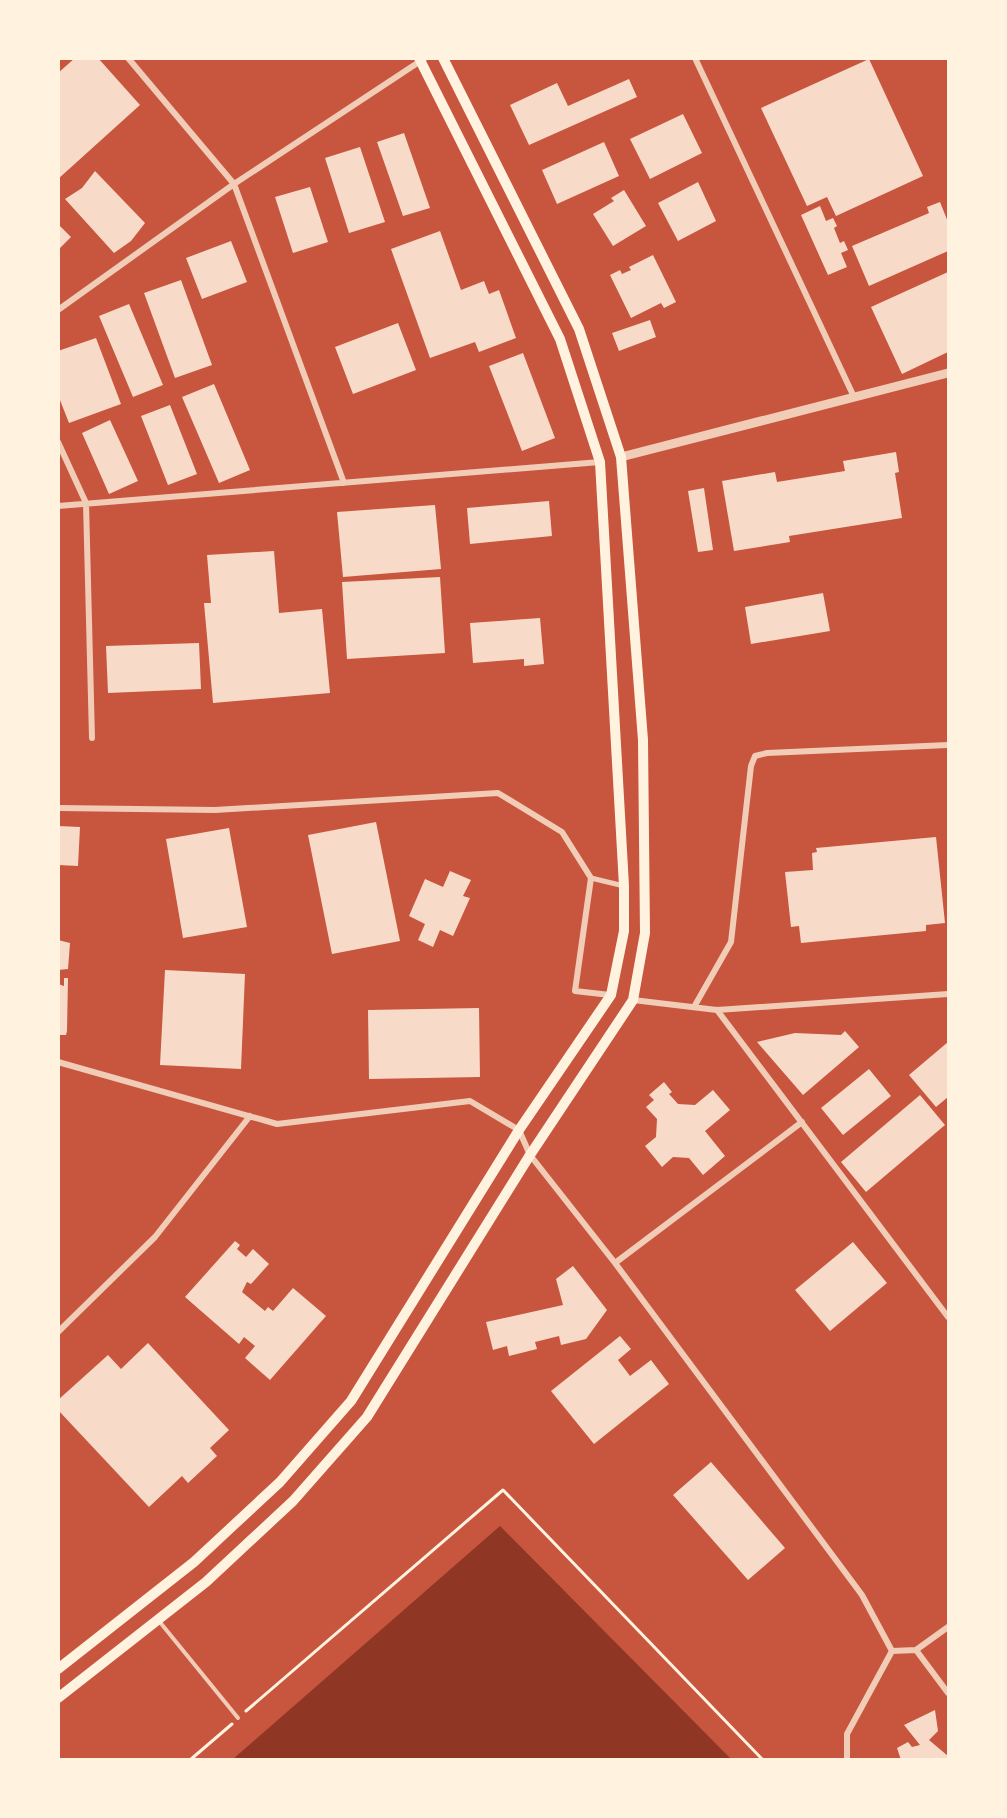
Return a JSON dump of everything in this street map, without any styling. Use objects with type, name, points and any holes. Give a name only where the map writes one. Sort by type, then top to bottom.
[{"type":"main road","points":[[58,1698],[206,1582],[294,1501],[367,1417],[530,1155],[633,1000],[645,933],[643,740],[621,457],[579,329],[443,58]]},
{"type":"main road","points":[[58,1668],[194,1562],[280,1482],[351,1401],[519,1130],[611,995],[624,931],[624,886],[600,462],[560,339],[421,60]]},
{"type":"street","points":[[128,58],[234,184],[344,483]]},
{"type":"street","points":[[705,58],[696,60],[854,398]]},
{"type":"street","points":[[58,310],[234,184],[421,60]]},
{"type":"street","points":[[621,457],[948,374]]},
{"type":"street","points":[[58,442],[86,503],[92,738]]},
{"type":"street","points":[[58,507],[600,462]]},
{"type":"street","points":[[694,1007],[730,942],[751,766],[755,756],[767,753],[948,745]]},
{"type":"street","points":[[58,808],[215,810],[498,793],[562,832],[591,878],[575,991],[611,995]]},
{"type":"street","points":[[591,878],[624,886]]},
{"type":"street","points":[[633,1000],[717,1010],[948,994]]},
{"type":"street","points":[[717,1010],[948,1317]]},
{"type":"street","points":[[58,1062],[277,1124],[470,1101],[519,1130],[530,1155],[615,1263],[862,1595],[892,1651]]},
{"type":"street","points":[[58,1332],[155,1237],[250,1116]]},
{"type":"street","points":[[615,1263],[802,1122]]},
{"type":"street","points":[[892,1651],[916,1650],[948,1627]]},
{"type":"street","points":[[916,1650],[948,1694]]},
{"type":"street","points":[[848,1760],[847,1734],[892,1651]]},
{"type":"lane","points":[[158,1620],[238,1718]]},
{"type":"path","points":[[190,1760],[503,1490],[763,1760]]},
{"type":"shaded area","points":[[500,1526],[731,1759],[233,1759]]},
{"type":"building","points":[[75,58],[98,58],[140,105],[58,179],[58,73]]},
{"type":"building","points":[[869,59],[923,176],[836,216],[827,197],[807,206],[761,108]]},
{"type":"building","points":[[629,79],[637,97],[529,145],[510,105],[557,83],[568,106]]},
{"type":"building","points":[[683,114],[702,153],[650,179],[630,139]]},
{"type":"building","points":[[404,133],[430,208],[403,216],[377,142]]},
{"type":"building","points":[[604,142],[619,176],[557,204],[542,170]]},
{"type":"building","points":[[360,147],[385,222],[349,233],[325,158]]},
{"type":"building","points":[[95,171],[145,223],[131,241],[114,253],[65,199],[82,188]]},
{"type":"building","points":[[698,182],[716,221],[678,241],[658,203]]},
{"type":"building","points":[[310,187],[328,242],[293,253],[275,197]]},
{"type":"building","points":[[624,190],[646,226],[613,246],[593,214],[614,201],[611,198]]},
{"type":"building","points":[[940,202],[948,222],[948,251],[869,286],[852,246],[929,213],[927,207]]},
{"type":"building","points":[[820,206],[826,221],[833,218],[840,243],[844,241],[848,250],[841,253],[847,267],[828,275],[801,215]]},
{"type":"building","points":[[58,224],[71,237],[58,250]]},
{"type":"building","points":[[440,231],[461,290],[484,281],[489,294],[499,290],[516,338],[479,352],[475,342],[430,358],[391,249]]},
{"type":"building","points":[[231,241],[247,282],[202,299],[186,258]]},
{"type":"building","points":[[653,255],[676,302],[664,308],[661,303],[631,318],[610,275],[620,270],[622,274],[631,270],[629,267]]},
{"type":"building","points":[[948,272],[948,352],[902,374],[871,307]]},
{"type":"building","points":[[181,280],[212,365],[175,378],[144,293]]},
{"type":"building","points":[[129,304],[163,385],[133,397],[99,316]]},
{"type":"building","points":[[650,320],[656,337],[619,351],[612,333]]},
{"type":"building","points":[[398,323],[416,370],[353,394],[335,347]]},
{"type":"building","points":[[96,338],[121,404],[69,423],[58,395],[58,351]]},
{"type":"building","points":[[523,353],[555,438],[522,451],[489,366]]},
{"type":"building","points":[[214,384],[250,470],[219,483],[182,397]]},
{"type":"building","points":[[170,405],[197,474],[168,485],[141,416]]},
{"type":"building","points":[[110,420],[138,481],[109,494],[82,433]]},
{"type":"building","points":[[896,452],[899,472],[895,473],[902,518],[789,536],[790,542],[734,551],[722,481],[775,472],[777,482],[845,471],[843,461]]},
{"type":"building","points":[[704,488],[713,550],[698,552],[688,491]]},
{"type":"building","points":[[549,501],[552,536],[470,544],[467,508]]},
{"type":"building","points":[[435,505],[441,569],[343,577],[337,512]]},
{"type":"building","points":[[274,551],[279,613],[322,609],[330,693],[213,703],[204,603],[211,603],[207,555]]},
{"type":"building","points":[[440,577],[445,653],[347,659],[342,582]]},
{"type":"building","points":[[823,593],[830,631],[751,644],[745,607]]},
{"type":"building","points":[[540,618],[544,664],[524,666],[524,659],[473,663],[470,623]]},
{"type":"building","points":[[199,643],[201,689],[108,693],[106,646]]},
{"type":"building","points":[[376,822],[400,941],[332,954],[308,835]]},
{"type":"building","points":[[58,826],[80,827],[78,866],[58,865]]},
{"type":"building","points":[[229,828],[247,927],[183,938],[166,839]]},
{"type":"building","points":[[936,837],[945,923],[926,925],[926,931],[801,943],[799,926],[791,927],[785,872],[813,870],[812,853],[817,852],[816,848]]},
{"type":"building","points":[[450,871],[471,880],[463,896],[470,898],[453,936],[440,930],[433,947],[418,940],[425,924],[409,916],[425,879],[443,887]]},
{"type":"building","points":[[58,940],[70,943],[68,969],[58,970]]},
{"type":"building","points":[[165,970],[245,974],[241,1069],[160,1065]]},
{"type":"building","points":[[64,978],[68,978],[67,1031],[66,1035],[58,1035],[58,984],[64,986]]},
{"type":"building","points":[[479,1008],[480,1077],[369,1079],[368,1010]]},
{"type":"building","points":[[845,1031],[859,1047],[803,1095],[757,1042],[795,1033],[841,1035]]},
{"type":"building","points":[[948,1042],[948,1097],[936,1107],[909,1075]]},
{"type":"building","points":[[869,1069],[891,1096],[843,1135],[821,1108]]},
{"type":"building","points":[[664,1082],[672,1092],[669,1094],[678,1104],[695,1105],[713,1090],[730,1110],[705,1131],[725,1156],[703,1175],[689,1158],[673,1157],[662,1167],[645,1146],[656,1137],[657,1119],[646,1107],[654,1100],[649,1095]]},
{"type":"building","points":[[920,1095],[945,1125],[866,1192],[841,1162]]},
{"type":"building","points":[[235,1241],[240,1245],[237,1249],[246,1257],[253,1249],[269,1264],[251,1284],[247,1282],[242,1292],[265,1311],[268,1307],[273,1311],[293,1288],[326,1316],[270,1380],[245,1358],[255,1346],[244,1337],[239,1344],[185,1297]]},
{"type":"building","points":[[853,1242],[887,1283],[830,1331],[795,1290]]},
{"type":"building","points":[[573,1266],[607,1310],[586,1339],[561,1345],[559,1336],[535,1342],[537,1349],[509,1356],[507,1346],[493,1350],[486,1322],[563,1305],[556,1279]]},
{"type":"building","points":[[620,1336],[631,1349],[618,1360],[630,1376],[651,1360],[669,1384],[594,1444],[551,1391]]},
{"type":"building","points":[[148,1343],[229,1430],[210,1448],[217,1456],[188,1483],[182,1476],[149,1507],[58,1410],[58,1400],[108,1355],[121,1369]]},
{"type":"building","points":[[711,1462],[785,1548],[748,1580],[673,1495]]},
{"type":"building","points":[[935,1710],[938,1731],[929,1740],[948,1756],[948,1760],[901,1760],[897,1748],[908,1742],[912,1747],[920,1745],[904,1725]]}]
